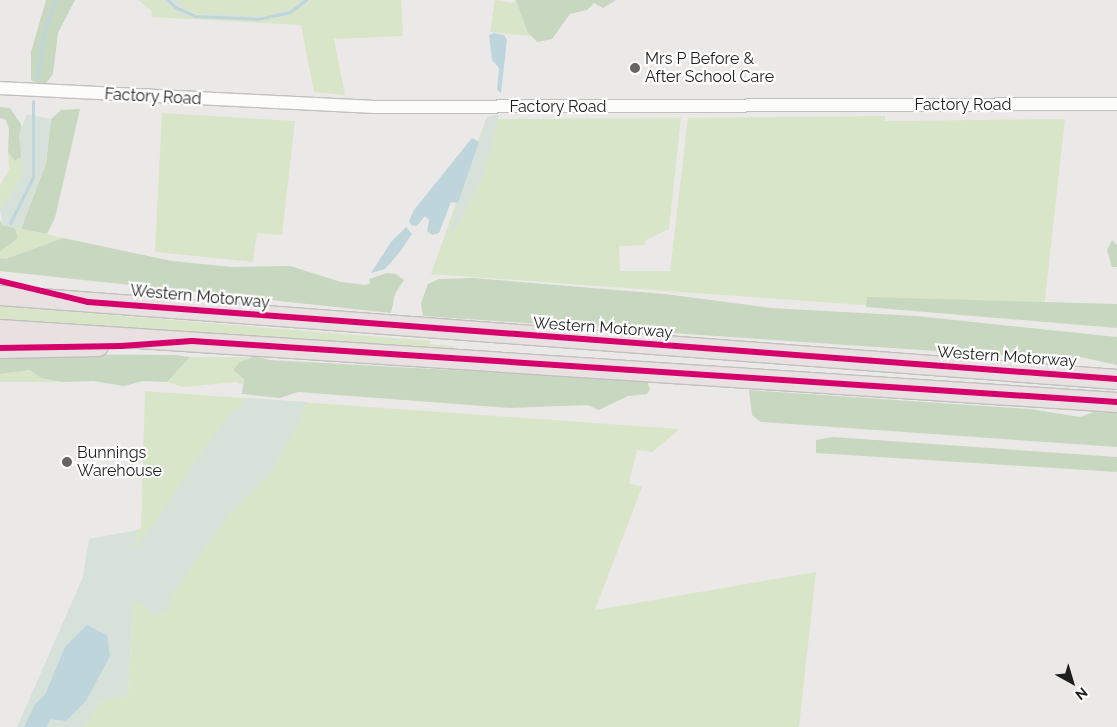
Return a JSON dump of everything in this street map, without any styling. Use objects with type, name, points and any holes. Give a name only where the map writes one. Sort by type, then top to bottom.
[{"type":"highway","points":[[0,282],[88,302]]},
{"type":"highway","name":"Western Motorway","points":[[0,295],[1117,379]]},
{"type":"highway","points":[[0,329],[192,340],[1117,402]]},
{"type":"highway","points":[[0,348],[121,346],[192,340]]},
{"type":"street","name":"Factory Road","points":[[0,88],[374,107],[1117,104]]},
{"type":"green space","points":[[46,0],[75,0],[58,33],[53,74],[44,86],[31,80],[31,52]]},
{"type":"green space","points":[[138,0],[163,0],[179,15],[259,20],[284,17],[310,0],[401,0],[403,36],[334,39],[345,95],[314,92],[301,25],[152,17],[151,10]]},
{"type":"green space","points":[[178,0],[301,0],[291,9],[261,17],[198,15],[187,10]]},
{"type":"green space","points":[[495,0],[513,3],[516,0],[527,31],[532,36],[490,32]]},
{"type":"green space","points":[[516,0],[616,0],[603,8],[594,3],[587,10],[570,14],[552,39],[537,42],[527,31]]},
{"type":"green space","points":[[0,107],[10,108],[21,124],[22,156],[15,161],[8,152],[9,129],[6,120],[0,118]]},
{"type":"green space","points":[[80,109],[55,218],[47,234],[21,229],[46,163],[51,119],[61,110]]},
{"type":"green space","points":[[162,113],[295,121],[282,235],[257,233],[253,262],[155,252]]},
{"type":"green space","points":[[885,116],[885,121],[1065,119],[1043,318],[431,274],[486,119],[681,118],[669,229],[646,240],[645,245],[619,246],[620,271],[670,271],[688,118]]},
{"type":"green space","points":[[8,152],[15,161],[22,156],[23,175],[0,210],[0,186],[9,169]]},
{"type":"green space","points":[[0,220],[3,225],[15,228],[18,238],[0,252]]},
{"type":"green space","points":[[15,228],[63,238],[6,259],[0,258],[0,252],[18,238]]},
{"type":"green space","points":[[63,238],[172,261],[232,267],[290,266],[341,282],[366,285],[370,283],[369,279],[387,273],[396,274],[404,280],[395,294],[391,313],[0,271],[0,258],[6,259]]},
{"type":"green space","points":[[1112,240],[1117,245],[1117,267],[1112,267],[1107,250]]},
{"type":"green space","points":[[473,278],[665,294],[771,308],[916,316],[1117,337],[1117,365],[1080,357],[1068,360],[423,316],[421,303],[428,284],[439,279]]},
{"type":"green space","points":[[867,297],[1117,304],[1117,328],[866,307]]},
{"type":"green space","points":[[0,306],[430,341],[430,344],[453,346],[454,349],[0,321]]},
{"type":"green space","points":[[0,355],[176,355],[190,357],[167,382],[143,381],[124,386],[93,381],[62,382],[41,378],[30,370],[0,374]]},
{"type":"green space","points":[[255,356],[270,360],[647,381],[650,389],[647,394],[628,396],[599,410],[587,405],[511,408],[298,392],[280,398],[242,394],[244,379],[233,370],[240,362]]},
{"type":"green space","points":[[190,357],[249,357],[233,370],[245,379],[243,385],[236,382],[183,387],[167,382]]},
{"type":"green space","points":[[31,370],[41,378],[62,382],[0,382],[0,374]]},
{"type":"green space","points":[[749,390],[1030,409],[1080,417],[1094,412],[1117,413],[1117,447],[761,422],[752,415]]},
{"type":"green space","points":[[145,391],[679,429],[653,452],[637,450],[629,483],[642,487],[595,610],[816,572],[799,727],[85,727],[100,701],[128,695],[137,530],[141,529]]},
{"type":"green space","points":[[833,437],[1117,457],[1117,472],[816,453],[816,440]]},
{"type":"shaded area","points":[[163,0],[178,0],[187,10],[198,15],[218,13],[261,17],[291,9],[301,0],[310,0],[284,17],[259,20],[179,15]]},
{"type":"shaded area","points":[[27,114],[51,119],[46,162],[21,229],[3,225],[0,210],[23,175],[19,135]]},
{"type":"shaded area","points":[[499,116],[484,175],[457,226],[448,235],[487,117]]},
{"type":"shaded area","points":[[248,398],[307,402],[296,428],[269,474],[230,513],[171,595],[169,609],[154,617],[141,603],[133,604],[128,695],[100,701],[85,727],[17,727],[83,577],[89,539],[137,530],[136,549],[225,419]]},
{"type":"water","points":[[494,33],[504,35],[507,40],[501,93],[497,90],[499,68],[492,60],[489,35]]},
{"type":"water","points":[[472,138],[479,142],[458,203],[451,202],[439,233],[432,235],[427,231],[429,220],[425,216],[417,226],[411,225],[409,221],[414,210]]},
{"type":"water","points":[[406,227],[412,234],[399,253],[385,269],[371,273],[391,242]]},
{"type":"water","points":[[87,625],[107,635],[110,656],[86,701],[66,721],[50,719],[47,727],[24,727],[35,704],[45,695],[65,647]]},
{"type":"waterway","points":[[37,78],[44,32],[55,0]]},
{"type":"waterway","points":[[168,0],[175,7],[195,16],[258,19],[290,12],[306,0]]},
{"type":"waterway","points":[[10,223],[33,177],[33,101]]},
{"type":"cycle path","points":[[0,281],[88,302],[1117,379]]},
{"type":"cycle path","points":[[0,348],[121,346],[192,341],[1117,402]]},
{"type":"place","name":"Mrs P Before & After School Care","points":[[635,68]]},
{"type":"place","name":"Bunnings Warehouse","points":[[67,462]]}]
